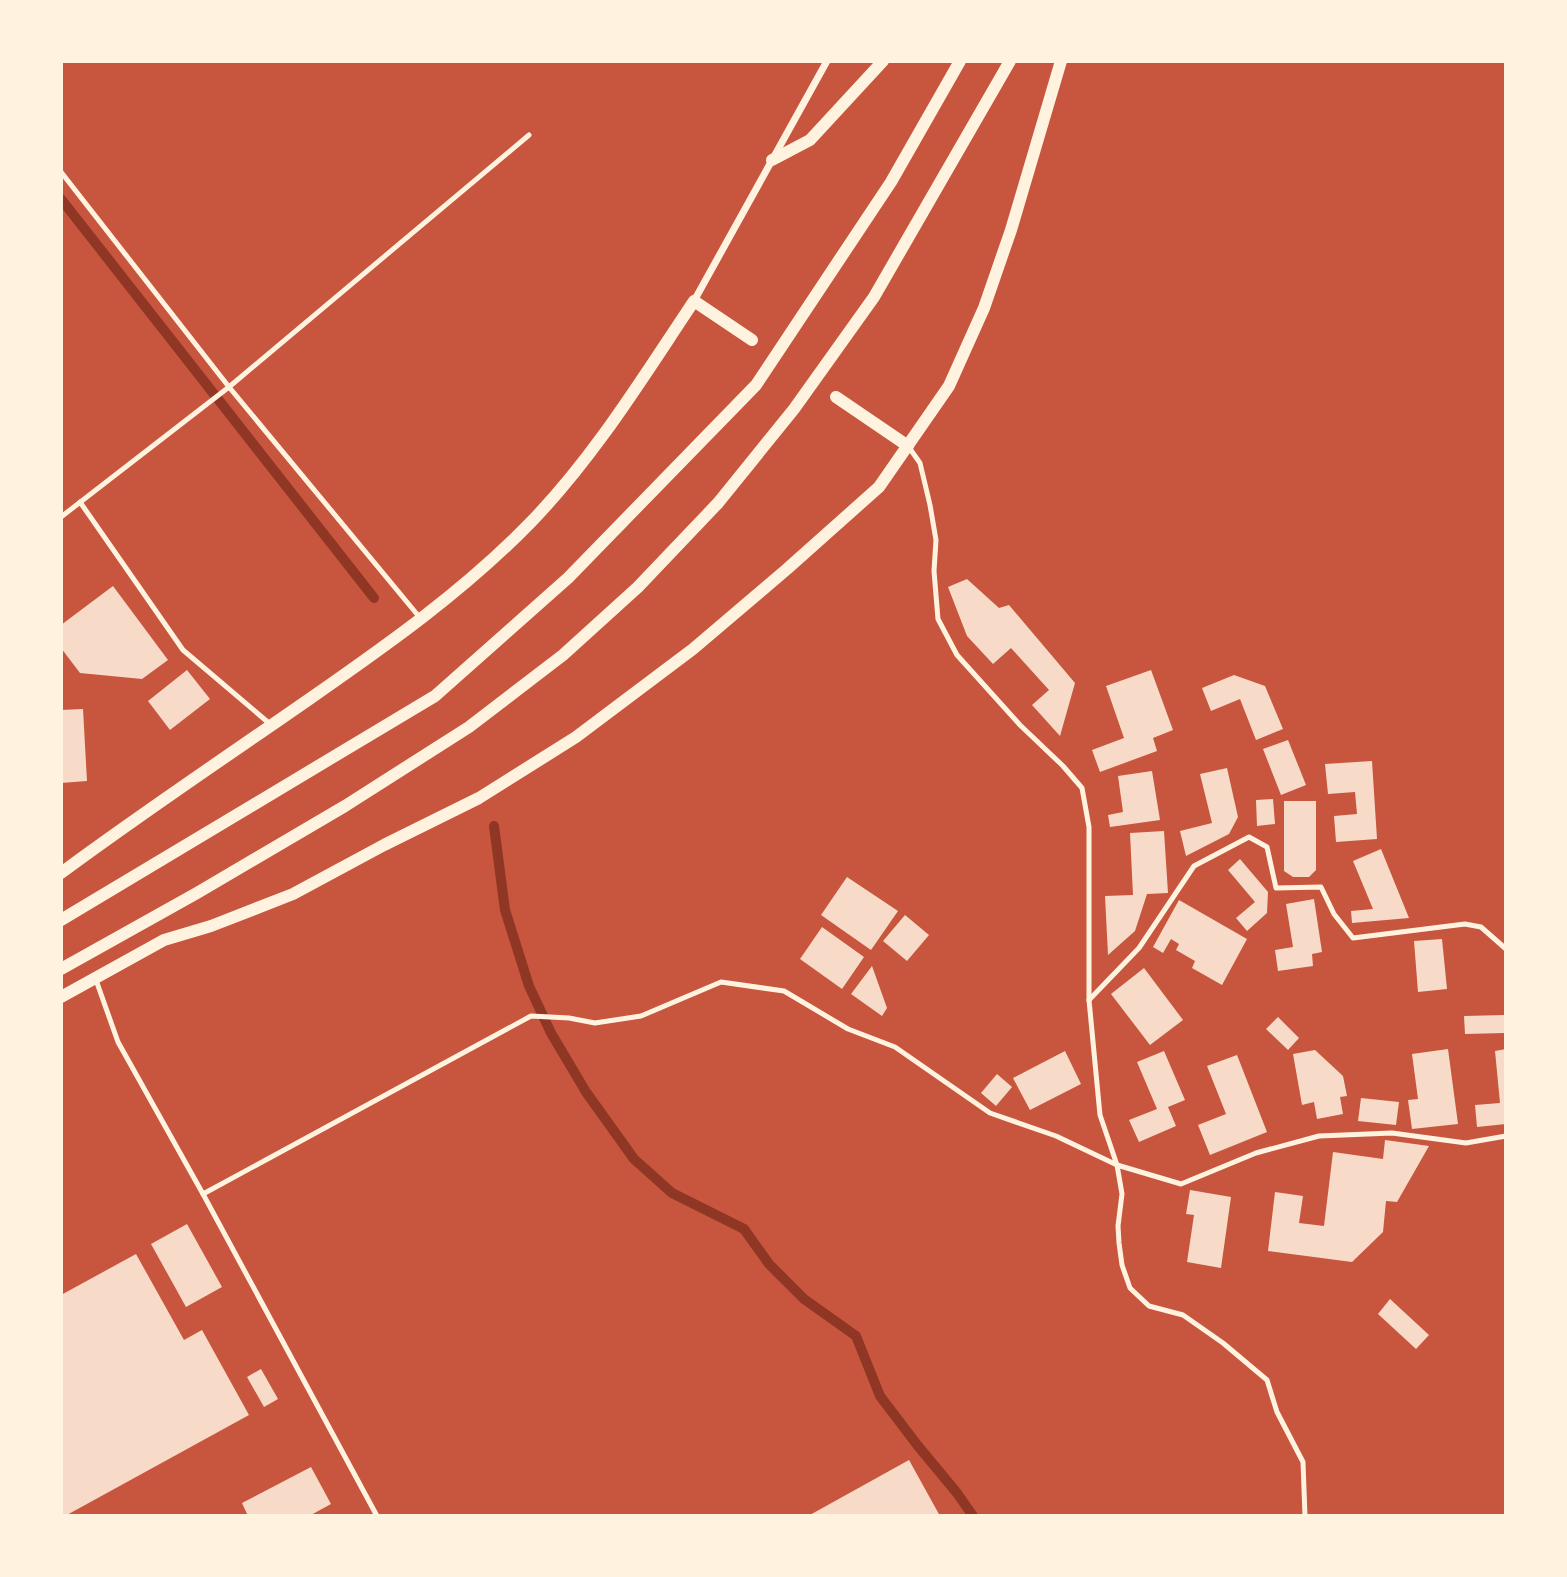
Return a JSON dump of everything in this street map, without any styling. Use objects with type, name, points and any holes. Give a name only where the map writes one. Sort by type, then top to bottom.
[{"type":"street","points":[[61,873],[421,619],[460,589],[531,522],[578,469],[628,401],[694,301],[827,61]]},
{"type":"street","points":[[772,160],[810,140],[883,61]]},
{"type":"street","points":[[61,920],[435,696],[568,578],[756,386],[891,182],[960,61]]},
{"type":"street","points":[[61,969],[345,806],[469,727],[563,655],[638,586],[719,503],[794,409],[866,308],[1010,61]]},
{"type":"street","points":[[61,997],[164,940],[211,926],[293,894],[479,798],[576,737],[693,649],[879,487],[949,386],[984,308],[1011,230],[1061,61]]},
{"type":"street","points":[[694,301],[752,340]]},
{"type":"street","points":[[836,397],[908,446]]},
{"type":"lane","points":[[61,517],[229,387],[529,135]]},
{"type":"lane","points":[[61,172],[229,387],[421,619]]},
{"type":"lane","points":[[908,446],[920,463],[930,505],[936,540],[934,571],[938,619],[944,631],[957,655],[1082,788],[1088,827],[1089,1000],[1100,1115],[1122,1194],[1119,1243],[1122,1265],[1130,1288],[1149,1306],[1183,1315],[1223,1343],[1267,1380],[1277,1412],[1303,1462],[1305,1516]]},
{"type":"lane","points":[[80,502],[183,650],[272,725]]},
{"type":"lane","points":[[1089,1000],[1139,948],[1194,866],[1249,838],[1267,847],[1276,888],[1321,887],[1334,914],[1353,938],[1465,924],[1481,927],[1506,949]]},
{"type":"lane","points":[[95,978],[118,1042],[377,1516]]},
{"type":"lane","points":[[203,1194],[531,1016],[569,1018],[595,1023],[641,1016],[721,982],[784,991],[848,1029],[895,1046],[990,1113],[1056,1136],[1116,1165],[1181,1184],[1256,1153],[1319,1136],[1392,1133],[1466,1143],[1506,1136]]},
{"type":"building","points":[[967,579],[999,608],[1009,605],[1075,683],[1060,736],[1032,705],[1049,690],[1011,648],[993,664],[967,636],[948,587]]},
{"type":"building","points":[[113,586],[168,660],[142,679],[80,673],[61,648],[61,625]]},
{"type":"building","points":[[187,670],[210,699],[170,730],[148,701]]},
{"type":"building","points":[[1151,670],[1173,730],[1153,738],[1157,751],[1100,772],[1092,750],[1124,738],[1106,686]]},
{"type":"building","points":[[1234,675],[1265,686],[1283,729],[1256,740],[1240,699],[1211,711],[1202,688]]},
{"type":"building","points":[[83,709],[87,781],[61,783],[61,710]]},
{"type":"building","points":[[1288,740],[1306,785],[1281,795],[1263,749]]},
{"type":"building","points":[[1372,761],[1377,839],[1336,842],[1334,816],[1357,814],[1355,792],[1328,794],[1325,764]]},
{"type":"building","points":[[1227,768],[1238,817],[1229,834],[1186,856],[1180,831],[1212,823],[1200,774]]},
{"type":"building","points":[[1152,771],[1160,820],[1110,827],[1108,815],[1123,812],[1118,776]]},
{"type":"building","points":[[1273,799],[1275,824],[1257,826],[1256,800]]},
{"type":"building","points":[[1284,801],[1316,801],[1316,870],[1309,877],[1293,877],[1284,871]]},
{"type":"building","points":[[1164,831],[1168,893],[1147,894],[1135,931],[1108,955],[1105,896],[1133,895],[1130,833]]},
{"type":"building","points":[[1381,849],[1409,918],[1352,923],[1351,911],[1373,909],[1353,861]]},
{"type":"building","points":[[1240,859],[1268,892],[1267,913],[1247,931],[1236,918],[1255,902],[1228,870]]},
{"type":"building","points":[[847,877],[898,911],[871,950],[821,915]]},
{"type":"building","points":[[1314,899],[1322,952],[1312,954],[1313,966],[1278,971],[1275,950],[1293,947],[1286,904]]},
{"type":"building","points":[[1179,900],[1247,939],[1222,985],[1192,968],[1195,961],[1176,950],[1179,944],[1171,939],[1163,953],[1153,947]]},
{"type":"building","points":[[905,915],[929,935],[907,961],[883,941]]},
{"type":"building","points":[[822,927],[864,957],[842,989],[800,959]]},
{"type":"building","points":[[1442,939],[1447,989],[1418,992],[1414,941]]},
{"type":"building","points":[[872,966],[887,1008],[882,1016],[851,994]]},
{"type":"building","points":[[1144,968],[1183,1020],[1150,1045],[1111,994]]},
{"type":"building","points":[[1504,1015],[1505,1033],[1465,1034],[1464,1016]]},
{"type":"building","points":[[1278,1017],[1299,1038],[1288,1050],[1266,1029]]},
{"type":"building","points":[[1448,1049],[1458,1124],[1412,1129],[1408,1100],[1418,1099],[1412,1054]]},
{"type":"building","points":[[1506,1049],[1506,1124],[1477,1127],[1475,1105],[1500,1103],[1495,1051]]},
{"type":"building","points":[[1315,1050],[1343,1076],[1347,1096],[1340,1097],[1343,1114],[1317,1119],[1314,1102],[1302,1105],[1293,1054]]},
{"type":"building","points":[[1065,1051],[1081,1084],[1030,1110],[1013,1078]]},
{"type":"building","points":[[1164,1051],[1185,1100],[1168,1107],[1176,1126],[1139,1142],[1129,1120],[1157,1109],[1137,1062]]},
{"type":"building","points":[[1237,1055],[1267,1132],[1210,1155],[1198,1125],[1226,1114],[1207,1066]]},
{"type":"building","points":[[997,1074],[1012,1087],[996,1106],[981,1093]]},
{"type":"building","points":[[1361,1098],[1399,1102],[1396,1125],[1358,1121]]},
{"type":"building","points":[[1385,1140],[1429,1146],[1397,1202],[1386,1201],[1383,1232],[1352,1262],[1268,1251],[1275,1192],[1303,1196],[1299,1223],[1324,1226],[1333,1152],[1383,1159]]},
{"type":"building","points":[[1190,1190],[1231,1197],[1221,1268],[1187,1262],[1194,1215],[1186,1214]]},
{"type":"building","points":[[187,1224],[222,1287],[186,1307],[151,1244]]},
{"type":"building","points":[[136,1254],[184,1340],[202,1330],[249,1415],[61,1516],[61,1295]]},
{"type":"building","points":[[1390,1299],[1429,1335],[1416,1349],[1378,1314]]},
{"type":"building","points":[[261,1369],[278,1399],[264,1407],[247,1377]]},
{"type":"building","points":[[909,1460],[940,1516],[808,1516]]},
{"type":"building","points":[[311,1467],[331,1504],[309,1516],[248,1516],[242,1503]]},
{"type":"waterway","points":[[61,199],[374,598]]},
{"type":"waterway","points":[[494,826],[505,910],[529,986],[551,1033],[586,1092],[634,1159],[672,1193],[744,1229],[769,1264],[804,1299],[856,1336],[880,1396],[973,1516]]}]
